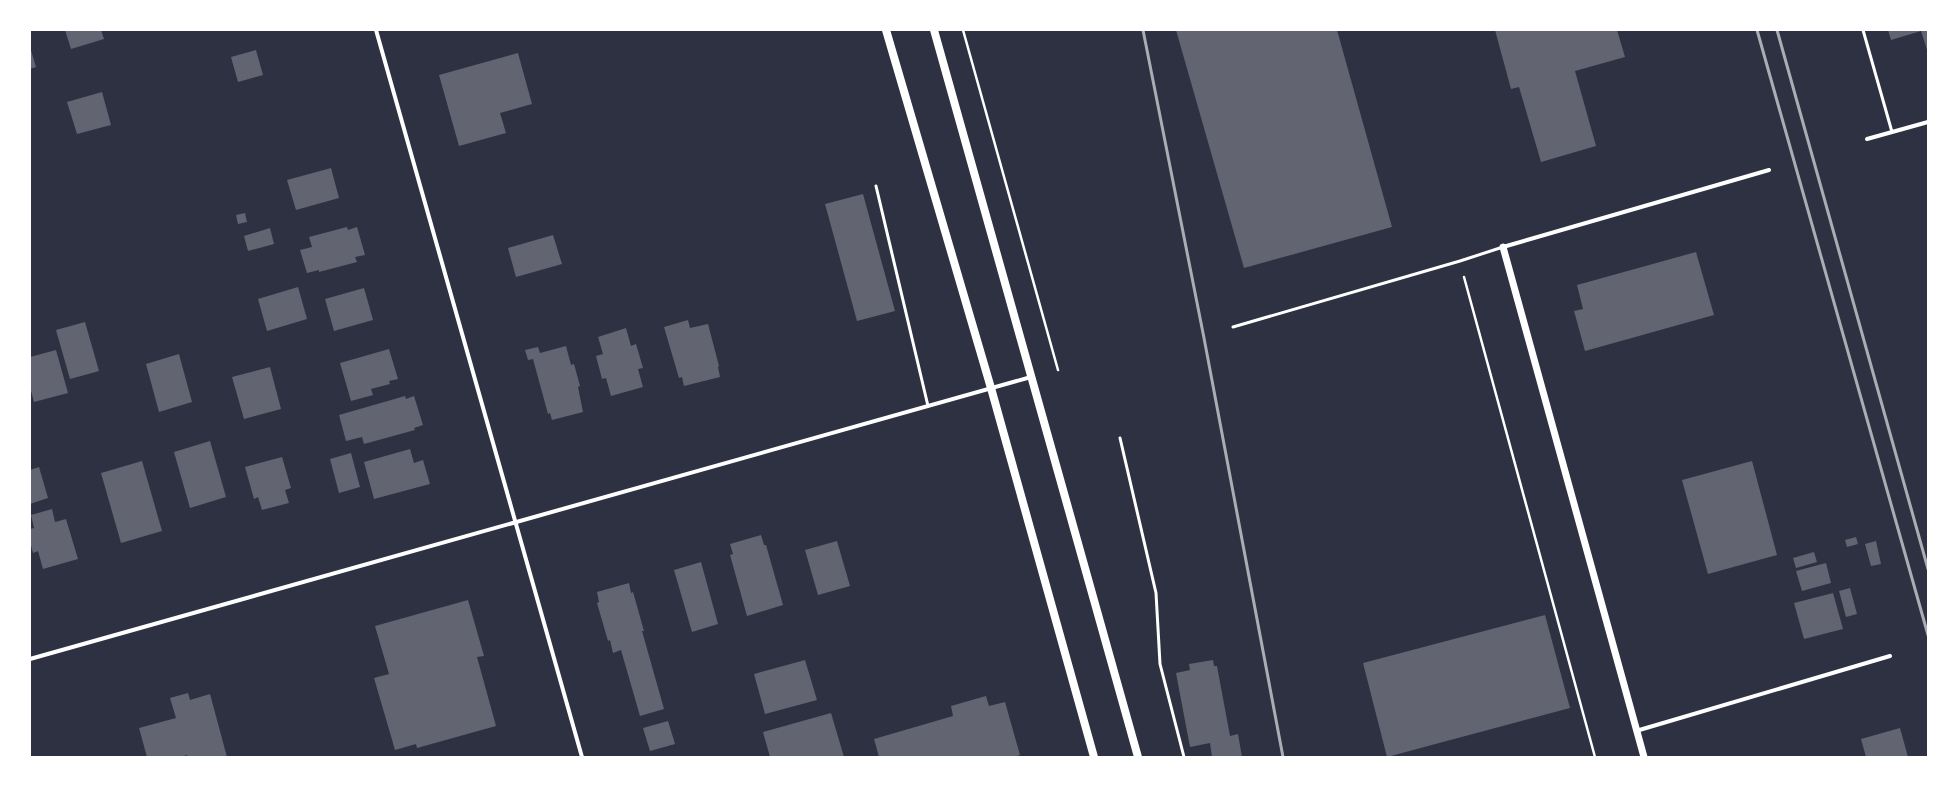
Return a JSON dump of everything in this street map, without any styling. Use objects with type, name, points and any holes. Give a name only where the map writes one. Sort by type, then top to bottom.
[{"type":"main road","points":[[886,30],[991,388],[1094,757]]},
{"type":"main road","points":[[934,30],[1138,757]]},
{"type":"street","points":[[376,30],[582,757]]},
{"type":"street","points":[[1867,139],[1928,122]]},
{"type":"street","points":[[1644,757],[1502,247],[1768,170]]},
{"type":"street","points":[[30,659],[1032,377]]},
{"type":"street","points":[[1636,731],[1890,656]]},
{"type":"lane","points":[[1863,30],[1892,132]]},
{"type":"lane","points":[[876,186],[928,406]]},
{"type":"lane","points":[[1233,327],[1460,261],[1502,247]]},
{"type":"lane","points":[[1120,438],[1156,593],[1160,664],[1184,757]]},
{"type":"path","points":[[963,30],[1058,370]]},
{"type":"path","points":[[1460,261],[1595,757]]},
{"type":"building","points":[[65,30],[101,30],[104,39],[71,49]]},
{"type":"building","points":[[1176,30],[1337,30],[1392,227],[1244,268]]},
{"type":"building","points":[[1495,30],[1617,30],[1625,57],[1575,71],[1596,146],[1541,162],[1519,87],[1511,89]]},
{"type":"building","points":[[1888,30],[1928,30],[1928,53],[1921,31],[1891,40]]},
{"type":"building","points":[[30,47],[36,67],[30,69]]},
{"type":"building","points":[[256,50],[263,75],[238,82],[231,57]]},
{"type":"building","points":[[518,53],[532,104],[500,113],[506,133],[459,146],[439,75]]},
{"type":"building","points":[[102,92],[111,125],[77,134],[67,102]]},
{"type":"building","points":[[331,168],[339,198],[296,210],[287,180]]},
{"type":"building","points":[[863,194],[895,311],[857,321],[825,204]]},
{"type":"building","points":[[245,213],[247,222],[238,224],[236,215]]},
{"type":"building","points":[[347,227],[348,230],[357,227],[365,255],[355,257],[357,262],[319,272],[319,270],[307,273],[300,250],[312,247],[309,237]]},
{"type":"building","points":[[270,228],[274,244],[248,251],[244,236]]},
{"type":"building","points":[[553,235],[562,264],[516,277],[508,248]]},
{"type":"building","points":[[1696,252],[1714,315],[1585,351],[1574,311],[1583,309],[1577,285]]},
{"type":"building","points":[[298,287],[307,319],[267,331],[258,299]]},
{"type":"building","points":[[364,288],[373,320],[334,331],[325,299]]},
{"type":"building","points":[[688,320],[690,328],[708,324],[719,366],[720,377],[684,386],[682,377],[679,378],[664,327]]},
{"type":"building","points":[[85,322],[99,371],[70,379],[56,330]]},
{"type":"building","points":[[626,328],[631,346],[636,344],[643,368],[638,369],[643,387],[611,396],[606,378],[602,379],[596,356],[603,354],[598,337]]},
{"type":"building","points":[[566,346],[571,365],[574,364],[580,386],[578,387],[583,412],[552,420],[550,413],[548,414],[533,359],[528,360],[525,350],[538,347],[540,353]]},
{"type":"building","points":[[389,349],[398,379],[389,381],[390,384],[371,389],[373,395],[351,401],[340,363]]},
{"type":"building","points":[[56,350],[68,393],[34,402],[30,387],[30,357]]},
{"type":"building","points":[[179,354],[192,402],[159,412],[146,364]]},
{"type":"building","points":[[270,367],[281,409],[244,419],[232,377]]},
{"type":"building","points":[[405,396],[406,399],[414,396],[423,425],[414,428],[415,430],[364,444],[362,437],[346,441],[339,415]]},
{"type":"building","points":[[210,441],[226,497],[190,508],[174,452]]},
{"type":"building","points":[[410,449],[414,463],[423,460],[430,484],[374,499],[364,462]]},
{"type":"building","points":[[351,453],[360,487],[339,493],[330,459]]},
{"type":"building","points":[[282,457],[291,488],[285,490],[289,503],[262,510],[258,497],[254,499],[245,467]]},
{"type":"building","points":[[142,461],[162,531],[121,543],[101,473]]},
{"type":"building","points":[[1752,461],[1777,555],[1708,574],[1682,480]]},
{"type":"building","points":[[39,467],[48,498],[30,504],[30,470]]},
{"type":"building","points":[[52,509],[55,522],[66,519],[78,559],[43,569],[38,551],[33,553],[30,542],[30,529],[34,528],[31,515]]},
{"type":"building","points":[[761,535],[764,545],[766,545],[783,605],[747,616],[730,555],[733,554],[730,544]]},
{"type":"building","points":[[1856,537],[1858,544],[1847,547],[1845,540]]},
{"type":"building","points":[[837,541],[850,586],[818,595],[805,550]]},
{"type":"building","points":[[1876,541],[1881,564],[1871,566],[1865,544]]},
{"type":"building","points":[[1814,552],[1817,562],[1796,568],[1793,558]]},
{"type":"building","points":[[701,562],[718,624],[692,632],[674,570]]},
{"type":"building","points":[[1826,563],[1831,583],[1802,591],[1796,571]]},
{"type":"building","points":[[629,583],[644,631],[642,631],[664,709],[640,716],[621,650],[613,653],[597,603],[599,602],[597,592]]},
{"type":"building","points":[[1850,588],[1857,614],[1846,617],[1839,591]]},
{"type":"building","points":[[1833,593],[1843,629],[1804,639],[1794,603]]},
{"type":"building","points":[[468,600],[484,656],[477,657],[496,726],[417,748],[416,744],[395,750],[374,678],[389,674],[375,626]]},
{"type":"building","points":[[1545,615],[1570,708],[1387,757],[1363,663]]},
{"type":"building","points":[[805,660],[817,700],[765,714],[754,674]]},
{"type":"building","points":[[1213,660],[1214,666],[1217,666],[1230,736],[1238,734],[1242,757],[1212,757],[1210,743],[1190,747],[1176,673],[1190,670],[1189,664]]},
{"type":"building","points":[[188,693],[190,700],[210,694],[227,757],[188,757],[187,755],[181,757],[147,757],[139,728],[176,718],[170,698]]},
{"type":"building","points":[[986,696],[989,706],[1005,702],[1020,755],[1014,757],[879,757],[874,739],[953,716],[951,706]]},
{"type":"building","points":[[831,713],[844,757],[770,757],[763,732]]},
{"type":"building","points":[[668,721],[675,744],[650,751],[643,728]]},
{"type":"building","points":[[1900,728],[1908,757],[1866,757],[1861,739]]},
{"type":"railway","points":[[1143,30],[1204,338],[1283,757]]},
{"type":"railway","points":[[1757,30],[1928,635]]},
{"type":"railway","points":[[1777,30],[1928,569]]}]
